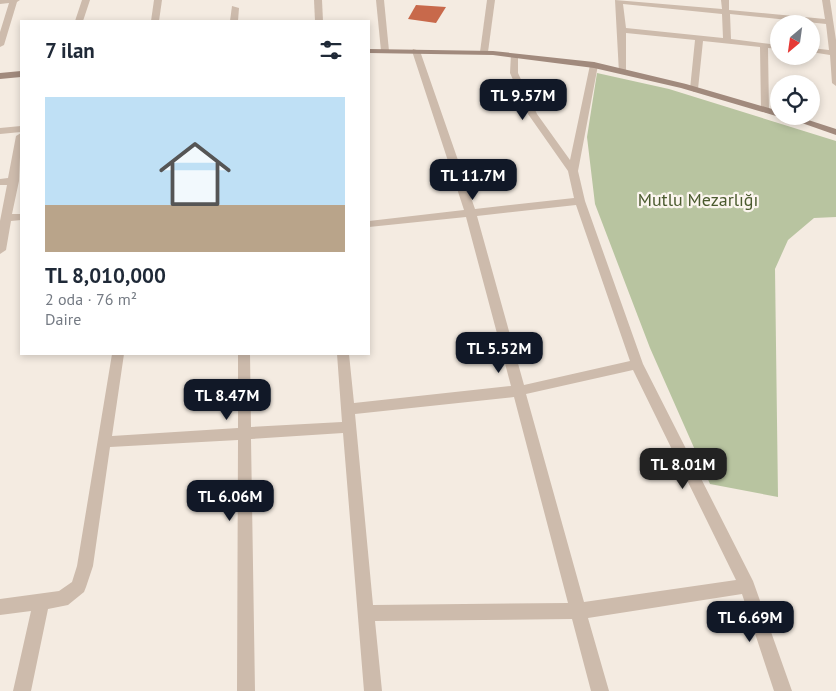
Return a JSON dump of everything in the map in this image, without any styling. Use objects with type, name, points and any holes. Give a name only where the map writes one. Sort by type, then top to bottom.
[{"type":"main road","points":[[370,51],[484,52],[594,65],[694,89],[770,111]]},
{"type":"main road","points":[[0,76],[20,74]]},
{"type":"main road","points":[[814,125],[836,132]]},
{"type":"street","points":[[0,2],[15,0],[0,45]]},
{"type":"street","points":[[80,20],[86,0]]},
{"type":"street","points":[[155,20],[158,0]]},
{"type":"street","points":[[318,0],[320,20]]},
{"type":"street","points":[[380,0],[385,51]]},
{"type":"street","points":[[484,52],[491,0]]},
{"type":"street","points":[[725,0],[727,41]]},
{"type":"street","points":[[826,0],[835,53],[836,83]]},
{"type":"street","points":[[622,71],[622,30],[619,1],[829,22]]},
{"type":"street","points":[[234,8],[234,20]]},
{"type":"street","points":[[622,30],[770,46]]},
{"type":"street","points":[[694,89],[699,38]]},
{"type":"street","points":[[764,45],[766,110]]},
{"type":"street","points":[[416,51],[471,214],[600,691]]},
{"type":"street","points":[[820,51],[835,53]]},
{"type":"street","points":[[514,56],[514,73],[533,114],[573,171],[580,202],[636,364],[747,586],[782,691]]},
{"type":"street","points":[[573,171],[594,65]]},
{"type":"street","points":[[0,131],[20,129]]},
{"type":"street","points":[[0,250],[16,184],[20,146]]},
{"type":"street","points":[[0,182],[16,184]]},
{"type":"street","points":[[370,224],[580,202]]},
{"type":"street","points":[[7,218],[20,217]]},
{"type":"street","points":[[0,607],[62,599],[78,586],[86,566],[118,355]]},
{"type":"street","points":[[244,355],[246,691]]},
{"type":"street","points":[[343,355],[373,691]]},
{"type":"street","points":[[348,409],[518,391],[636,364]]},
{"type":"street","points":[[105,442],[244,435],[350,427]]},
{"type":"street","points":[[367,613],[578,611],[747,586]]},
{"type":"street","points":[[22,691],[41,602]]},
{"type":"green space","name":"Mutlu Mezarlığı","points":[[597,73],[669,89],[770,120],[770,125],[785,125],[836,141],[836,217],[814,218],[788,240],[775,269],[778,497],[710,484],[650,348],[595,204],[587,137]]},
{"type":"building","points":[[416,5],[446,7],[436,23],[408,19]]}]
